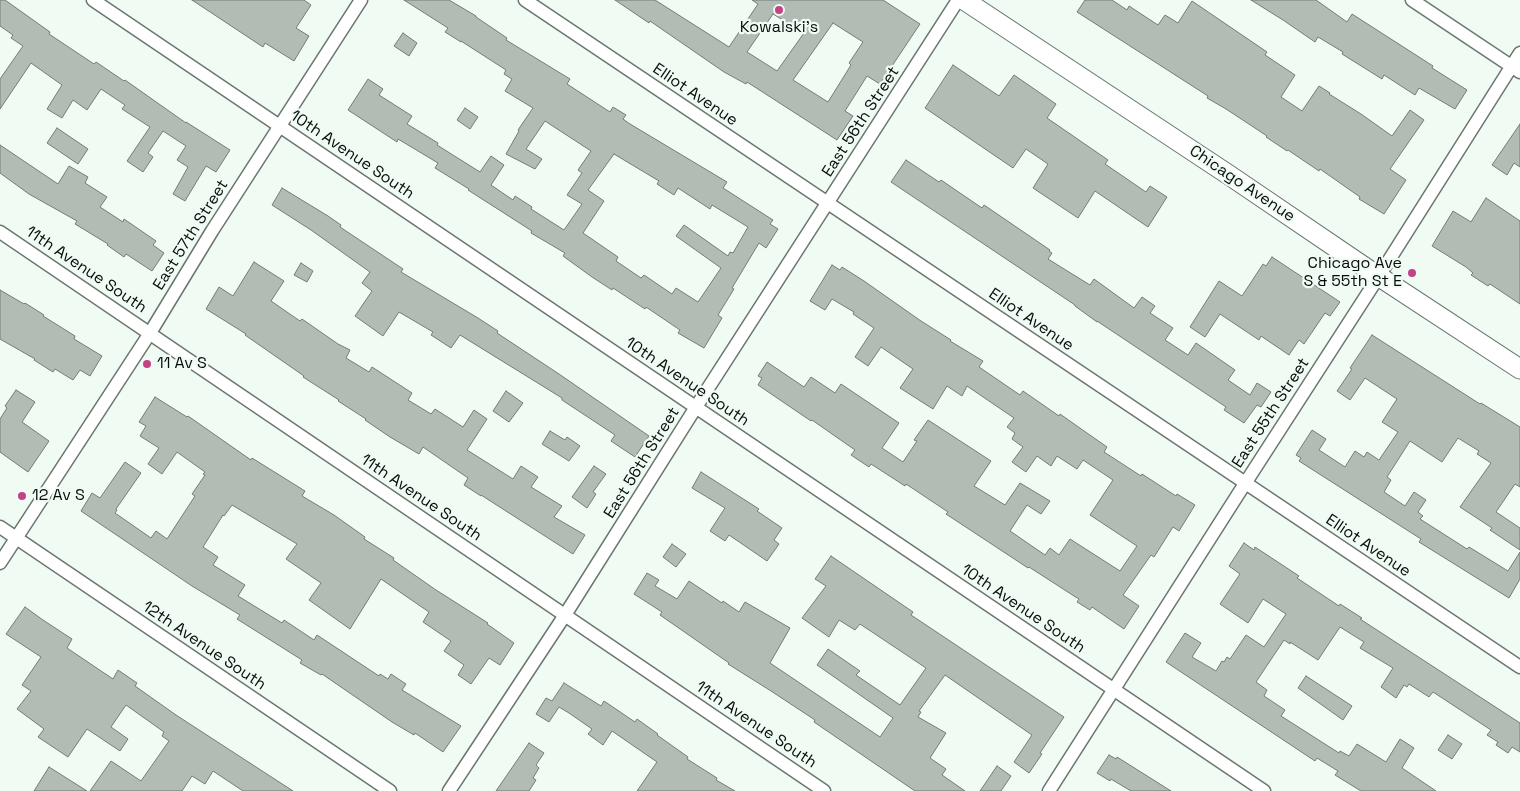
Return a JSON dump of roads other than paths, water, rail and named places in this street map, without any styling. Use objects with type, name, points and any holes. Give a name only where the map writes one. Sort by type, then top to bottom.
[{"type":"street","name":"10th Avenue South","points":[[93,0],[1264,791]]},
{"type":"street","name":"East 57th Street","points":[[0,563],[150,333],[212,231],[361,0]]},
{"type":"street","name":"Elliot Avenue","points":[[525,0],[1520,667]]},
{"type":"street","name":"East 56th Street","points":[[449,791],[958,0]]},
{"type":"street","name":"Chicago Avenue","points":[[964,0],[1520,369]]},
{"type":"street","points":[[1412,0],[1516,69]]},
{"type":"street","name":"East 55th Street","points":[[1049,791],[1245,483],[1516,69],[1520,53]]},
{"type":"street","name":"11th Avenue South","points":[[0,232],[824,791]]},
{"type":"street","name":"12th Avenue South","points":[[0,527],[390,791]]},
{"type":"place","name":"Kowalski's","points":[[779,10]]},
{"type":"place","name":"Chicago Ave S & 55th St E","points":[[1412,273]]},
{"type":"place","name":"11 Av S","points":[[147,364]]},
{"type":"place","name":"12 Av S","points":[[22,496]]}]
